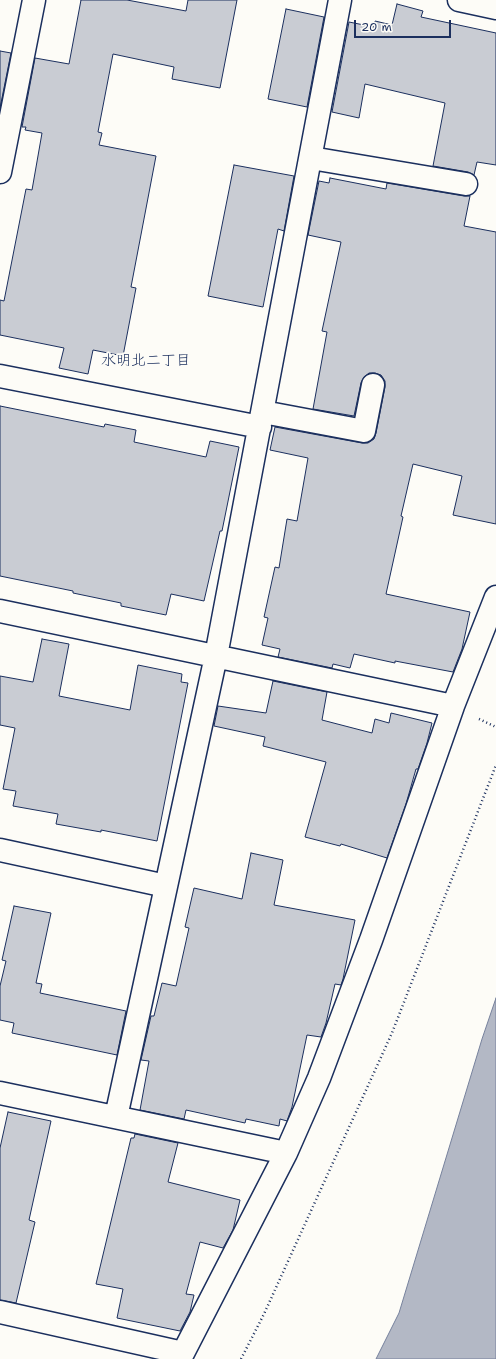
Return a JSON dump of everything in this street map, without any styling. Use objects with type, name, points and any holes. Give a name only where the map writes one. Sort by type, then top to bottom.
[{"type":"street","points":[[0,172],[3,142],[34,0]]},
{"type":"street","points":[[116,1117],[216,656],[340,0]]},
{"type":"street","points":[[459,0],[496,8]]},
{"type":"street","points":[[311,158],[466,184]]},
{"type":"street","points":[[0,376],[261,420],[364,431],[372,385]]},
{"type":"street","points":[[0,1312],[181,1356],[286,1153],[319,1078],[372,940],[453,706],[496,597]]},
{"type":"street","points":[[0,611],[453,706]]},
{"type":"street","points":[[0,850],[166,886]]},
{"type":"street","points":[[0,1093],[286,1153]]},
{"type":"path","points":[[241,1359],[264,1314],[392,1033],[496,765]]},
{"type":"shaded area","points":[[496,998],[496,1359],[376,1359],[399,1313],[482,1039]]},
{"type":"building","points":[[81,0],[127,0],[186,11],[188,0],[237,0],[220,88],[172,79],[174,67],[113,54],[98,132],[102,133],[99,145],[156,156],[131,287],[136,288],[123,356],[93,350],[88,374],[59,368],[64,348],[0,335],[0,300],[4,301],[26,189],[32,190],[42,133],[25,130],[26,127],[22,127],[35,58],[69,64]]},
{"type":"building","points":[[397,4],[423,11],[421,17],[496,33],[496,165],[477,162],[474,175],[468,172],[433,166],[445,103],[365,84],[359,118],[332,112],[349,22],[374,27],[375,21],[392,25]]},
{"type":"building","points":[[286,9],[324,17],[307,107],[268,99]]},
{"type":"building","points":[[0,51],[11,53],[0,108]]},
{"type":"building","points":[[234,165],[294,176],[284,231],[278,229],[263,307],[208,296]]},
{"type":"building","points":[[330,178],[386,189],[387,183],[470,196],[464,226],[496,232],[496,524],[453,515],[462,476],[413,464],[386,594],[470,612],[462,649],[453,672],[395,661],[395,663],[354,654],[350,668],[333,664],[332,668],[278,657],[280,649],[262,645],[268,618],[264,617],[275,567],[279,568],[287,519],[297,521],[308,458],[270,450],[275,427],[368,443],[374,439],[376,433],[385,387],[385,381],[381,375],[369,373],[364,377],[361,383],[354,416],[313,409],[327,332],[322,331],[341,242],[308,235],[319,181],[329,183]]},
{"type":"building","points":[[0,406],[104,427],[105,424],[136,430],[134,442],[206,457],[210,441],[239,447],[222,531],[220,531],[204,601],[171,594],[166,615],[121,606],[121,603],[73,593],[73,591],[0,576]]},
{"type":"building","points":[[42,639],[69,644],[59,696],[130,710],[138,665],[182,674],[181,682],[188,683],[157,841],[101,830],[101,832],[56,824],[58,814],[13,806],[16,791],[3,789],[15,728],[0,725],[0,676],[33,682]]},
{"type":"building","points":[[273,681],[327,692],[322,720],[372,733],[375,719],[389,723],[391,713],[432,723],[427,743],[418,769],[416,769],[406,804],[387,858],[341,844],[340,846],[305,837],[326,762],[263,746],[265,737],[214,726],[218,706],[266,713]]},
{"type":"building","points":[[251,853],[283,860],[274,905],[355,920],[343,979],[341,985],[335,984],[326,1023],[321,1037],[307,1035],[292,1107],[287,1121],[280,1119],[279,1126],[246,1119],[245,1123],[186,1110],[184,1119],[140,1110],[149,1061],[141,1060],[151,1016],[154,1016],[162,983],[176,986],[189,928],[185,927],[194,888],[242,899]]},
{"type":"building","points":[[14,906],[51,913],[36,983],[42,984],[40,993],[126,1011],[117,1055],[12,1033],[14,1023],[0,1020],[0,986],[6,961],[2,960]]},
{"type":"building","points":[[8,1112],[51,1121],[29,1220],[35,1222],[16,1303],[0,1300],[0,1148]]},
{"type":"building","points":[[135,1134],[178,1143],[168,1182],[240,1200],[233,1230],[223,1248],[200,1242],[186,1294],[194,1295],[190,1312],[180,1331],[117,1318],[123,1289],[96,1284],[131,1138],[134,1138]]},
{"type":"district","name":"水明北二丁目","points":[[146,361]]}]
